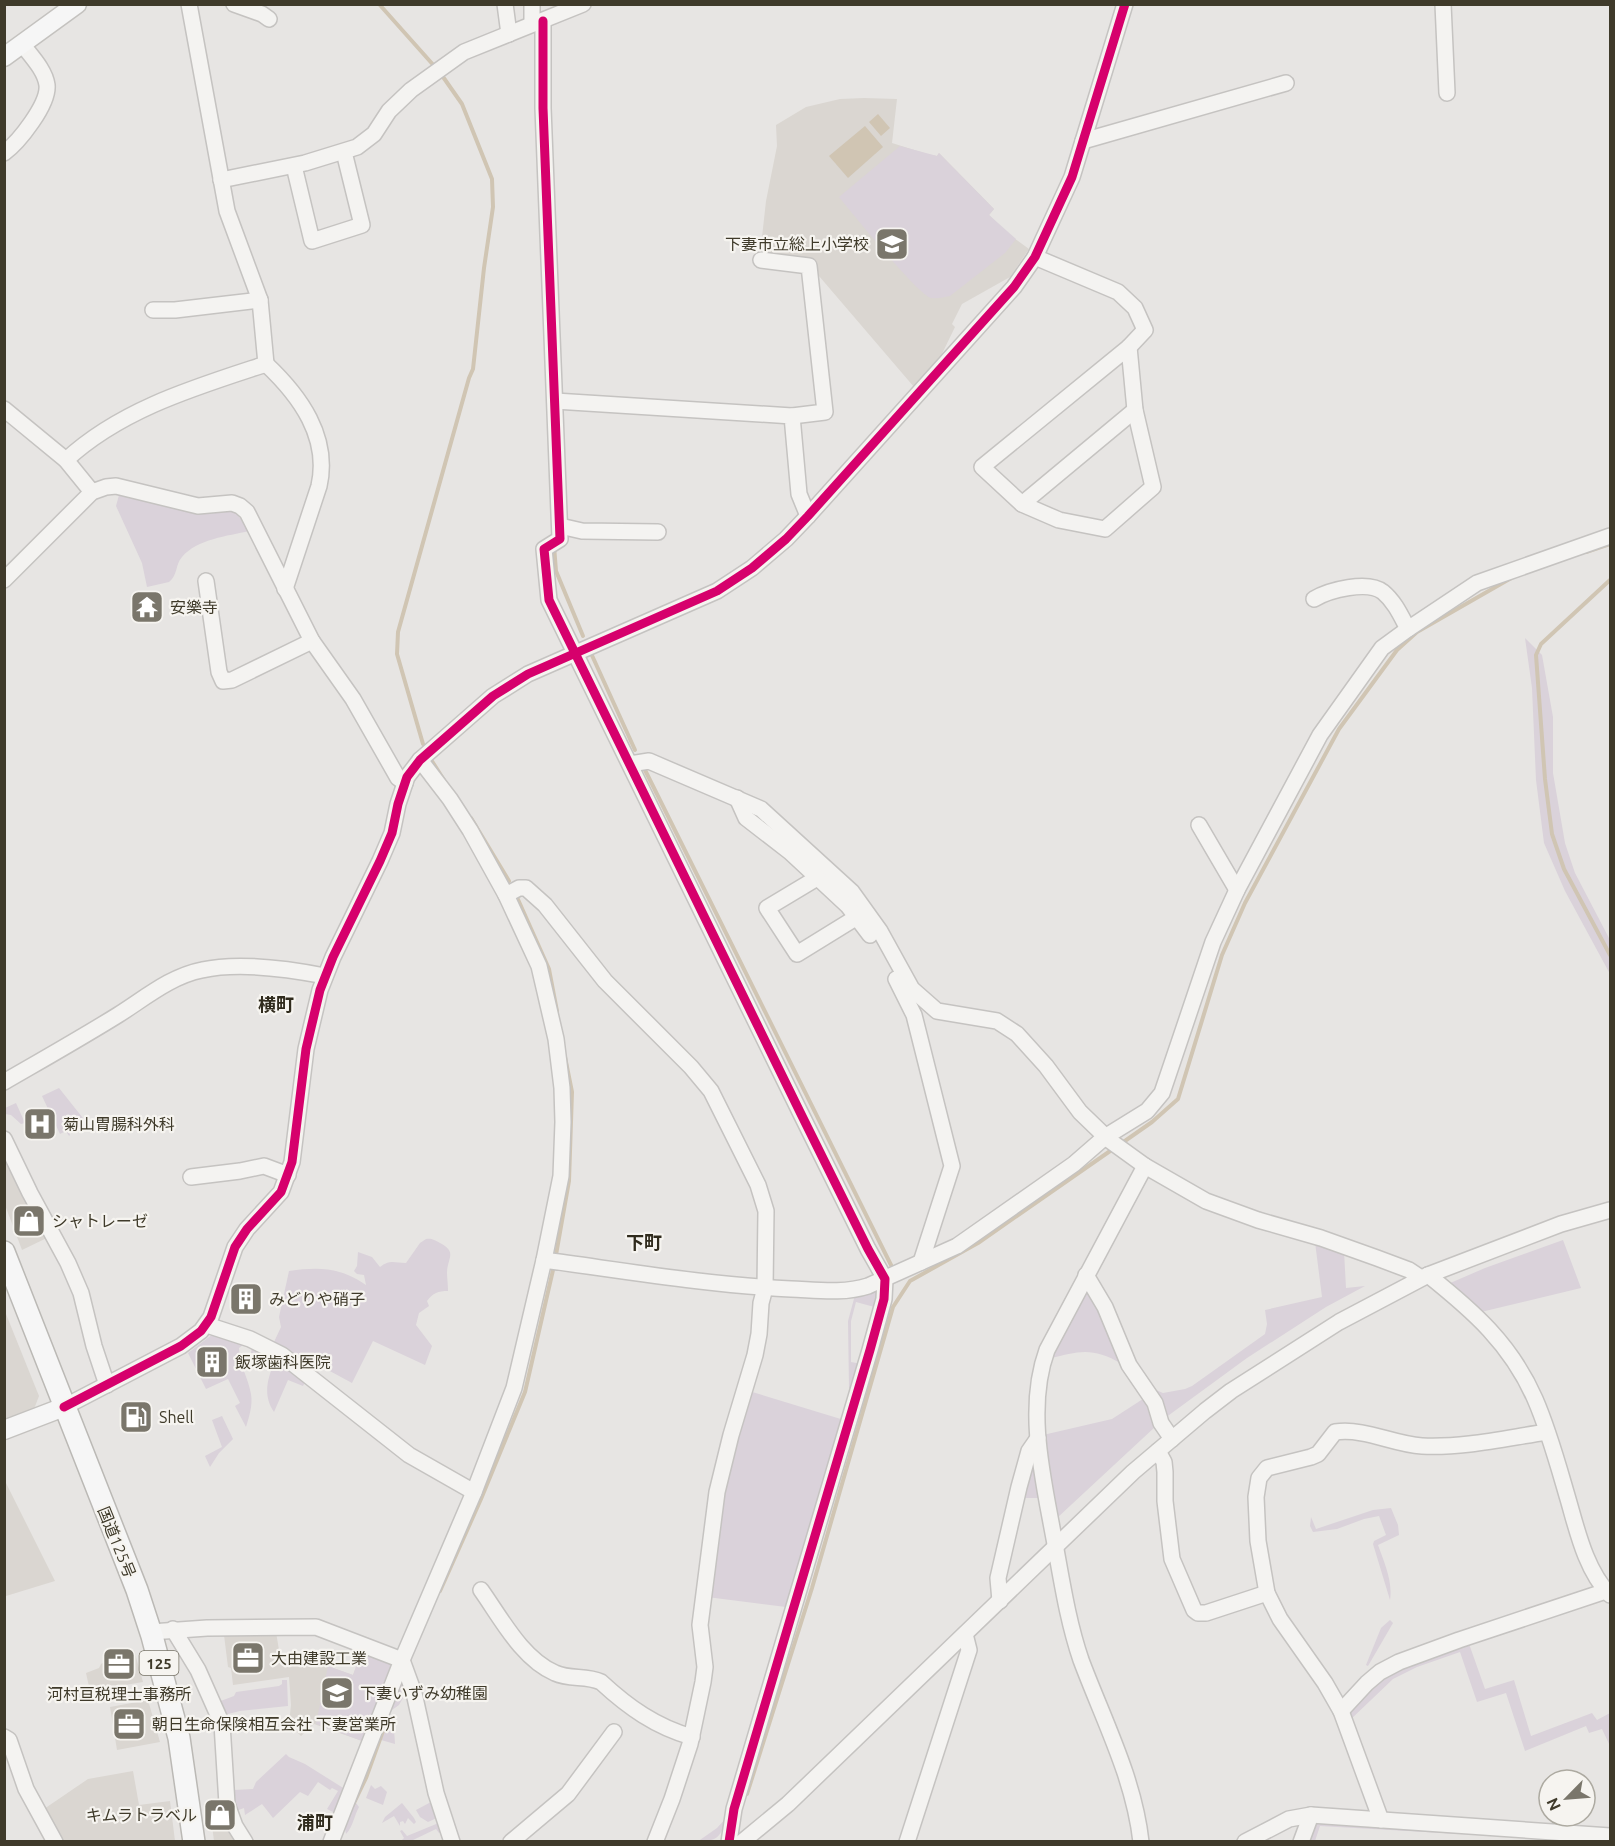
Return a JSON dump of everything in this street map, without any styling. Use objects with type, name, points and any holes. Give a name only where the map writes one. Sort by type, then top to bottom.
[{"type":"highway","name":"国道125号","points":[[4,1252],[137,1590],[151,1632],[179,1738],[194,1842]]},
{"type":"main road","points":[[4,57],[77,4]]},
{"type":"main road","points":[[4,1430],[64,1407]]},
{"type":"street","points":[[189,4],[221,180],[231,222],[260,300],[266,364],[301,402],[311,420],[322,454],[323,470],[320,486],[285,589]]},
{"type":"street","points":[[234,4],[262,14],[269,19]]},
{"type":"street","points":[[505,4],[509,34]]},
{"type":"street","points":[[532,4],[538,22],[543,108],[560,533]]},
{"type":"street","points":[[221,180],[294,166],[344,152],[367,141],[394,106],[438,69],[464,51],[583,4]]},
{"type":"street","points":[[64,1407],[183,1345],[207,1325],[235,1247],[247,1229],[281,1192],[288,1175],[294,1147],[306,1049],[316,1003],[325,976],[392,833],[406,777],[420,760],[493,696],[528,674],[717,591],[752,568],[786,539],[808,516],[1014,287],[1035,257],[1072,177],[1125,4]]},
{"type":"street","points":[[1443,4],[1447,93]]},
{"type":"street","points":[[4,153],[12,147],[33,119],[45,98],[47,87],[37,64],[22,44]]},
{"type":"street","points":[[1083,141],[1286,83]]},
{"type":"street","points":[[294,166],[312,242],[362,225],[344,152]]},
{"type":"street","points":[[1035,257],[1118,292],[1135,308],[1145,330],[1129,347],[982,467],[1022,504],[1059,520],[1105,529],[1153,487],[1135,410],[1129,347]]},
{"type":"street","points":[[555,401],[792,416],[825,412],[809,266],[761,260]]},
{"type":"street","points":[[153,310],[175,310],[260,300]]},
{"type":"street","points":[[66,460],[88,441],[130,415],[195,387],[266,364]]},
{"type":"street","points":[[4,409],[66,460],[92,492]]},
{"type":"street","points":[[1022,504],[1135,410]]},
{"type":"street","points":[[792,416],[798,494],[808,516]]},
{"type":"street","points":[[4,580],[92,492],[106,487],[116,486],[198,506],[237,504],[247,512],[312,641],[353,699],[398,778],[405,783]]},
{"type":"street","points":[[658,532],[560,533],[544,549],[549,600],[868,1249],[885,1279],[884,1299],[870,1350],[734,1809],[729,1842]]},
{"type":"street","points":[[544,1260],[765,1288],[834,1291],[857,1290],[957,1246],[1147,1111],[1162,1093],[1213,942],[1237,890],[1320,735],[1382,648],[1408,628],[1477,583],[1611,536]]},
{"type":"street","points":[[206,581],[219,672],[223,681],[232,680],[312,641]]},
{"type":"street","points":[[1314,599],[1326,592],[1363,586],[1382,591],[1394,603],[1408,628]]},
{"type":"street","points":[[331,1842],[402,1660],[474,1491],[517,1379],[561,1176],[562,1088],[556,1039],[539,966],[506,895],[470,830],[420,760]]},
{"type":"street","points":[[630,764],[649,761],[761,809],[852,892],[880,931],[912,989],[937,1011],[997,1021],[1017,1034],[1046,1065],[1080,1112],[1107,1138],[1145,1166],[1214,1204],[1377,1258],[1424,1277],[1472,1311],[1501,1341],[1514,1359],[1534,1398],[1547,1431],[1579,1538],[1587,1559],[1608,1593],[1459,1640],[1399,1662],[1380,1672],[1341,1711]]},
{"type":"street","points":[[737,798],[746,818],[790,852],[857,917],[878,945],[914,1015],[952,1166],[921,1262]]},
{"type":"street","points":[[1199,825],[1237,890]]},
{"type":"street","points":[[817,878],[767,908],[797,954],[857,917]]},
{"type":"street","points":[[506,895],[519,888],[526,888],[545,905],[605,981],[691,1066],[711,1092],[758,1185],[766,1211],[765,1288],[761,1303],[759,1334],[717,1492],[701,1618],[705,1667],[703,1682],[692,1737],[655,1842]]},
{"type":"street","points":[[4,1082],[182,976],[207,969],[239,968],[280,970],[325,976]]},
{"type":"street","points":[[4,1139],[81,1293],[94,1346],[107,1385]]},
{"type":"street","points":[[191,1177],[261,1166],[288,1175]]},
{"type":"street","points":[[1141,1842],[1134,1800],[1080,1657],[1059,1574],[1038,1438],[1037,1413],[1040,1367],[1054,1333],[1145,1166]]},
{"type":"street","points":[[742,1842],[788,1804],[1125,1480],[1204,1411],[1339,1322],[1424,1277],[1562,1224],[1611,1210]]},
{"type":"street","points":[[1086,1275],[1105,1307],[1129,1365],[1155,1403],[1161,1423],[1172,1439]]},
{"type":"street","points":[[207,1325],[250,1339],[282,1355],[409,1455],[474,1491]]},
{"type":"street","points":[[1381,1820],[1341,1711],[1325,1683],[1280,1618],[1268,1593],[1258,1541],[1256,1497],[1259,1478],[1267,1468],[1318,1454],[1335,1432],[1363,1432],[1408,1444],[1433,1446],[1466,1444],[1547,1431]]},
{"type":"street","points":[[1000,1601],[998,1578],[1019,1487],[1029,1451],[1038,1438]]},
{"type":"street","points":[[1158,1451],[1164,1462],[1165,1502],[1172,1559],[1194,1610],[1198,1613],[1206,1613],[1268,1593]]},
{"type":"street","points":[[481,1590],[519,1644],[538,1663],[568,1678],[593,1678],[660,1727],[692,1737]]},
{"type":"street","points":[[151,1632],[173,1629],[316,1627],[402,1660],[414,1693],[436,1793],[452,1842]]},
{"type":"street","points":[[173,1629],[202,1678],[222,1724],[227,1804],[235,1826],[245,1842]]},
{"type":"street","points":[[908,1842],[969,1650],[965,1634]]},
{"type":"street","points":[[511,1842],[568,1794],[614,1732]]},
{"type":"street","points":[[4,1737],[9,1740],[26,1789],[55,1842]]},
{"type":"street","points":[[1301,1842],[1311,1815]]},
{"type":"street","points":[[1245,1842],[1289,1819],[1311,1815],[1555,1837],[1611,1836]]},
{"type":"shaded area","name":"下妻市立総上小学校","points":[[840,99],[897,99],[892,143],[927,154],[937,156],[939,153],[994,209],[989,215],[1007,233],[1029,249],[1010,277],[962,304],[952,324],[955,327],[939,360],[914,387],[813,269],[760,255],[766,201],[777,146],[776,125],[806,107]]},
{"type":"shaded area","points":[[878,114],[890,128],[881,136],[869,122]]},
{"type":"shaded area","points":[[865,126],[883,147],[848,178],[829,156]]},
{"type":"shaded area","points":[[900,146],[937,156],[939,153],[994,209],[989,215],[1016,239],[1005,253],[950,296],[931,298],[924,293],[885,252],[839,197]]},
{"type":"shaded area","points":[[119,495],[235,511],[249,531],[213,539],[196,546],[182,557],[169,582],[147,587],[142,563],[116,506]]},
{"type":"shaded area","points":[[1525,638],[1542,655],[1553,717],[1553,773],[1565,843],[1575,873],[1610,940],[1610,974],[1565,891],[1544,843],[1536,780],[1532,688]]},
{"type":"shaded area","points":[[59,1088],[90,1127],[84,1130],[81,1125],[69,1131],[69,1136],[66,1131],[60,1134],[42,1096]]},
{"type":"shaded area","points":[[16,1103],[25,1123],[21,1124],[11,1115],[5,1114],[5,1108]]},
{"type":"shaded area","points":[[4,1141],[53,1235],[22,1250],[5,1205]]},
{"type":"shaded area","points":[[426,1239],[445,1246],[450,1255],[447,1272],[448,1291],[441,1291],[429,1298],[427,1301],[429,1306],[419,1313],[416,1325],[432,1346],[425,1365],[373,1341],[352,1383],[328,1370],[331,1363],[321,1357],[318,1362],[292,1354],[274,1342],[281,1327],[279,1317],[289,1271],[329,1270],[347,1275],[366,1285],[364,1275],[354,1271],[357,1266],[358,1252],[372,1257],[380,1267],[390,1262],[406,1263],[420,1243]]},
{"type":"shaded area","points":[[1563,1240],[1581,1288],[1481,1312],[1471,1301],[1448,1284],[1485,1268]]},
{"type":"shaded area","points":[[1315,1242],[1344,1251],[1346,1288],[1365,1286],[1326,1307],[1247,1358],[1165,1418],[1132,1363],[1107,1297],[1140,1368],[1156,1390],[1163,1393],[1185,1389],[1265,1334],[1267,1324],[1265,1310],[1322,1297]]},
{"type":"shaded area","points":[[1084,1288],[1097,1299],[1122,1364],[1102,1355],[1086,1352],[1048,1359]]},
{"type":"shaded area","points":[[872,1290],[879,1293],[878,1308],[856,1302],[851,1321],[851,1362],[862,1364],[854,1390],[849,1388],[848,1321],[855,1295]]},
{"type":"shaded area","points":[[4,1309],[39,1396],[34,1409],[4,1423]]},
{"type":"shaded area","points":[[213,1334],[244,1344],[239,1348],[251,1398],[246,1427],[235,1406],[240,1403],[228,1379],[206,1389],[188,1353]]},
{"type":"shaded area","points":[[252,1346],[273,1356],[306,1380],[303,1386],[288,1380],[274,1412],[268,1400],[267,1388],[274,1363],[251,1353]]},
{"type":"shaded area","points":[[749,1391],[844,1420],[786,1607],[707,1597],[721,1489]]},
{"type":"shaded area","points":[[1146,1397],[1156,1426],[1057,1518],[1043,1435],[1112,1419]]},
{"type":"shaded area","points":[[222,1416],[233,1439],[219,1453],[210,1467],[205,1456],[222,1447],[212,1420]]},
{"type":"shaded area","points":[[1033,1455],[1043,1498],[1021,1498]]},
{"type":"shaded area","points":[[4,1479],[55,1581],[6,1596],[4,1592]]},
{"type":"shaded area","points":[[1391,1508],[1398,1525],[1399,1535],[1378,1545],[1389,1579],[1390,1600],[1373,1544],[1374,1541],[1386,1535],[1379,1516],[1337,1529],[1313,1532],[1310,1526],[1311,1517],[1316,1529],[1373,1510]]},
{"type":"shaded area","points":[[1390,1620],[1393,1623],[1368,1666],[1366,1665],[1381,1628]]},
{"type":"shaded area","name":"下妻いずみ幼稚園","points":[[275,1626],[281,1662],[318,1663],[353,1675],[363,1648],[365,1742],[314,1724],[301,1736],[289,1724],[291,1705],[289,1677],[233,1685],[231,1668],[228,1667],[223,1627]]},
{"type":"shaded area","points":[[1468,1641],[1485,1689],[1514,1680],[1531,1736],[1592,1713],[1597,1720],[1610,1713],[1610,1746],[1602,1729],[1589,1733],[1586,1726],[1525,1751],[1506,1693],[1477,1702],[1460,1652],[1417,1667],[1393,1679],[1349,1721],[1346,1711],[1384,1675]]},
{"type":"shaded area","name":"下妻いずみ幼稚園","points":[[363,1648],[391,1662],[394,1668],[365,1742],[316,1724],[328,1666],[353,1675]]},
{"type":"shaded area","points":[[134,1650],[143,1682],[90,1691],[86,1673],[99,1668],[101,1664],[112,1658]]},
{"type":"shaded area","points":[[403,1676],[405,1687],[401,1692],[403,1698],[392,1710]]},
{"type":"shaded area","points":[[282,1680],[287,1680],[288,1706],[224,1715],[218,1702],[234,1696],[236,1692],[279,1686]]},
{"type":"shaded area","points":[[148,1700],[160,1742],[117,1750],[110,1707]]},
{"type":"shaded area","points":[[386,1729],[394,1729],[395,1744],[381,1740]]},
{"type":"shaded area","points":[[286,1754],[348,1791],[337,1814],[327,1809],[338,1791],[332,1788],[330,1790],[318,1782],[308,1796],[300,1792],[273,1818],[262,1804],[245,1815],[244,1808],[233,1812],[230,1766],[234,1790],[253,1789],[256,1782]]},
{"type":"shaded area","points":[[133,1771],[139,1805],[170,1801],[175,1841],[61,1841],[44,1809],[88,1779]]},
{"type":"shaded area","points":[[371,1785],[375,1789],[381,1786],[387,1792],[383,1805],[366,1798]]},
{"type":"shaded area","points":[[226,1797],[245,1841],[214,1841],[209,1800]]},
{"type":"shaded area","points":[[431,1802],[439,1817],[428,1822],[420,1817],[416,1810]]},
{"type":"shaded area","points":[[356,1803],[359,1807],[346,1834],[345,1826]]},
{"type":"shaded area","points":[[402,1803],[414,1818],[416,1822],[414,1824],[408,1818],[405,1824],[403,1821],[400,1822],[400,1826],[394,1816],[382,1823],[385,1817]]},
{"type":"shaded area","points":[[726,1818],[718,1837],[697,1842],[717,1828]]},
{"type":"shaded area","points":[[1313,1820],[1546,1839],[1320,1826],[1315,1841],[1304,1842]]},
{"type":"shaded area","points":[[441,1822],[439,1833],[436,1829],[411,1841],[402,1840],[404,1838],[400,1831],[402,1830],[407,1836]]},
{"type":"waterway","points":[[379,4],[436,68]]},
{"type":"waterway","points":[[423,744],[397,654],[398,632],[473,369],[493,207],[492,179],[462,104],[441,74]]},
{"type":"waterway","points":[[1586,552],[1610,544]]},
{"type":"waterway","points":[[554,546],[556,571],[583,636]]},
{"type":"waterway","points":[[1122,1143],[1152,1122],[1178,1099],[1222,955],[1245,903],[1339,729],[1397,650],[1417,632],[1513,577]]},
{"type":"waterway","points":[[1610,580],[1541,644],[1536,655],[1545,779],[1552,834],[1564,869],[1610,955]]},
{"type":"waterway","points":[[590,651],[635,750]]},
{"type":"waterway","points":[[430,758],[444,780]]},
{"type":"waterway","points":[[644,768],[891,1265]]},
{"type":"waterway","points":[[471,818],[509,881]]},
{"type":"waterway","points":[[516,895],[549,969],[557,1011]]},
{"type":"waterway","points":[[556,1255],[569,1181],[572,1092],[565,1057]]},
{"type":"waterway","points":[[747,1794],[812,1588],[893,1307],[910,1281],[978,1243],[1113,1149]]},
{"type":"waterway","points":[[440,1591],[525,1392],[553,1270]]},
{"type":"waterway","points":[[353,1805],[366,1778],[388,1717]]},
{"type":"cycle path","points":[[64,1407],[181,1346],[201,1331],[211,1317],[235,1247],[247,1229],[281,1192],[292,1162],[306,1049],[320,990],[333,957],[392,833],[407,777],[420,760],[493,696],[528,674],[717,591],[752,568],[786,539],[808,516],[1014,287],[1035,257],[1072,177],[1125,4]]},
{"type":"cycle path","points":[[543,21],[543,108],[560,539],[544,549],[549,600],[801,1114],[885,1279],[884,1299],[870,1350],[734,1809],[729,1842]]},
{"type":"place","name":"下妻市立総上小学校","points":[[892,244]]},
{"type":"place","name":"安樂寺","points":[[147,607]]},
{"type":"place","name":"菊山胃腸科外科","points":[[40,1124]]},
{"type":"place","name":"シャトレーゼ","points":[[29,1221]]},
{"type":"place","name":"みどりや硝子","points":[[246,1299]]},
{"type":"place","name":"飯塚歯科医院","points":[[212,1362]]},
{"type":"place","name":"Shell","points":[[136,1417]]},
{"type":"place","name":"大由建設工業","points":[[248,1658]]},
{"type":"place","name":"河村亘税理士事務所","points":[[119,1664]]},
{"type":"place","name":"下妻いずみ幼稚園","points":[[337,1693]]},
{"type":"place","name":"朝日生命保険相互会社 下妻営業所","points":[[129,1724]]},
{"type":"place","name":"キムラトラベル","points":[[220,1815]]},
{"type":"district","name":"横町","points":[[276,1004]]},
{"type":"district","name":"下町","points":[[644,1242]]},
{"type":"district","name":"浦町","points":[[315,1822]]}]
